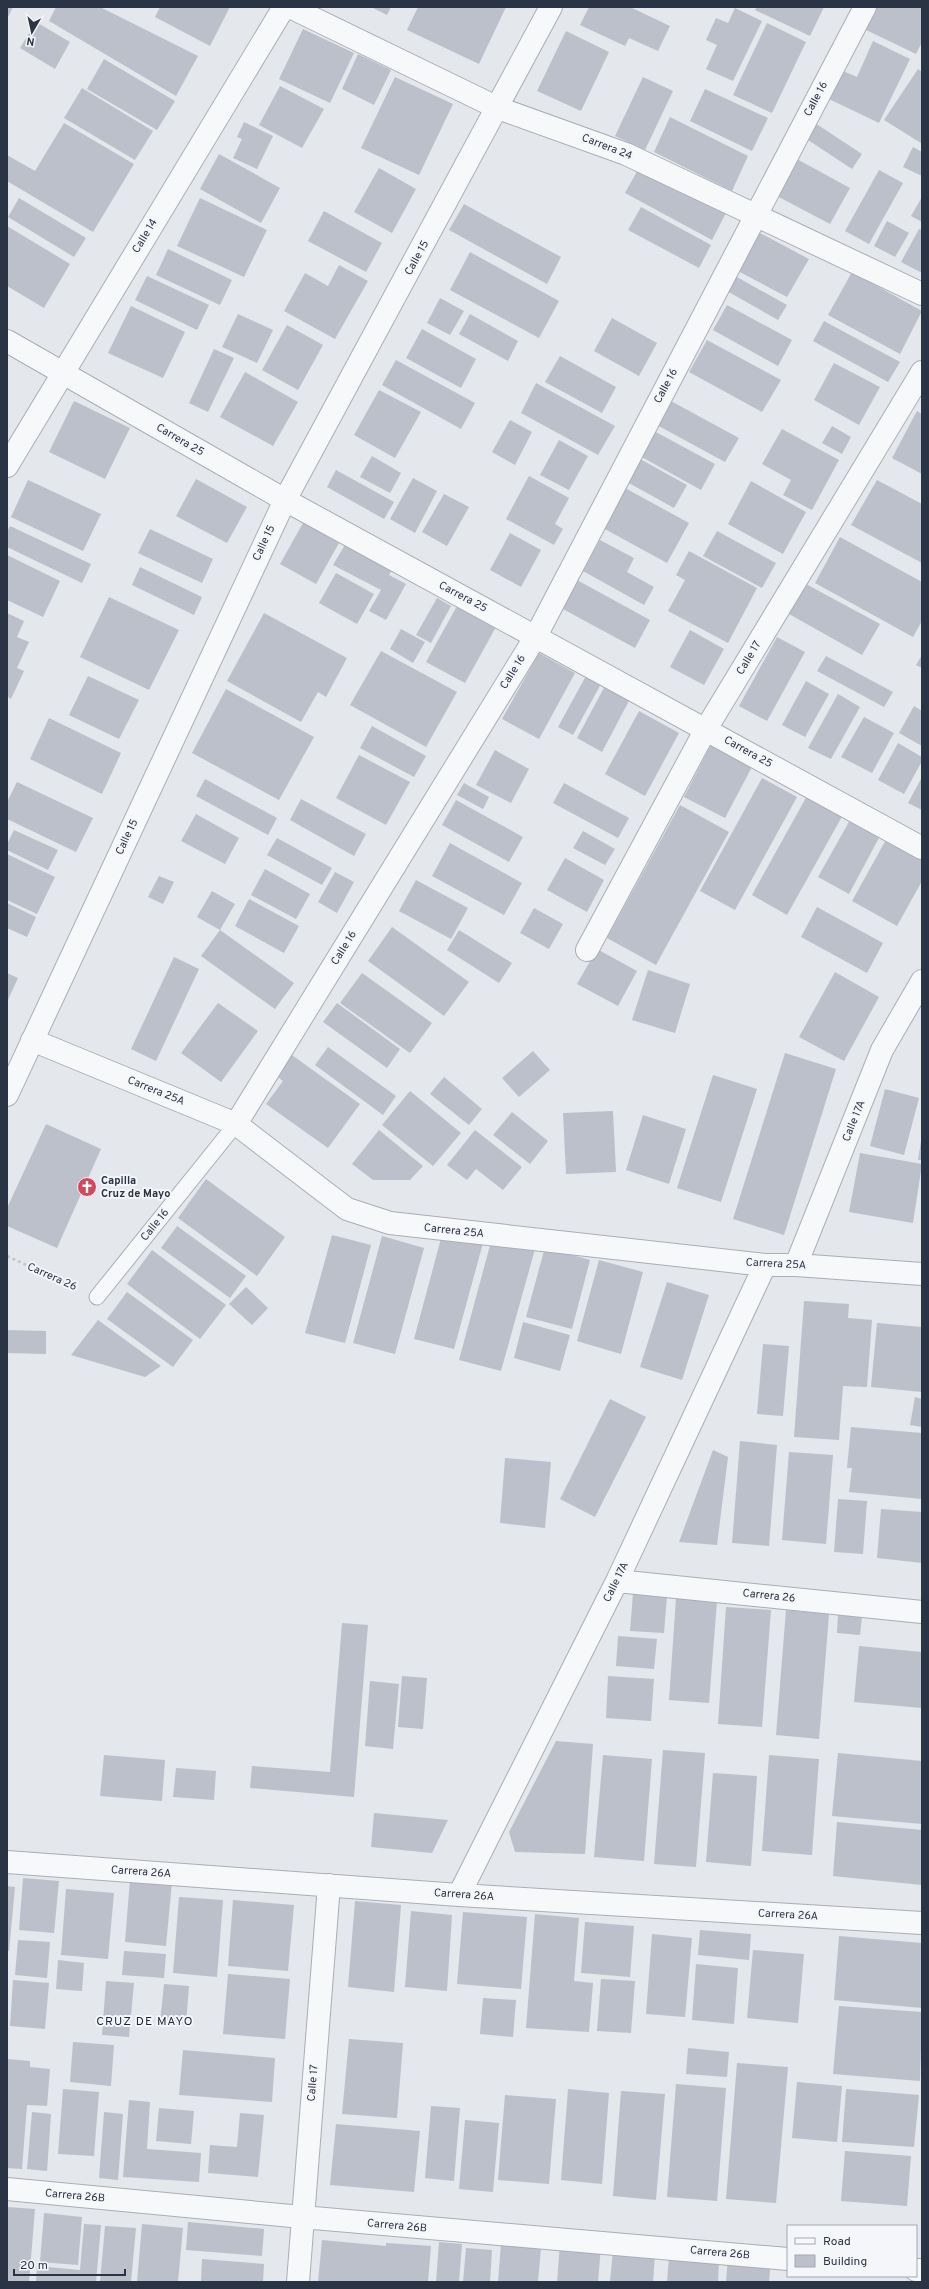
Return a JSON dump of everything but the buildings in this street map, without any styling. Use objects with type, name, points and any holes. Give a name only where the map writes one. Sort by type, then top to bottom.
[{"type":"street","name":"Calle 14","points":[[7,466],[284,7]]},
{"type":"street","name":"Carrera 24","points":[[290,7],[498,108],[626,154],[922,294]]},
{"type":"street","name":"Calle 15","points":[[7,1095],[285,500],[498,108],[551,7]]},
{"type":"street","name":"Calle 16","points":[[236,1124],[536,636],[865,7]]},
{"type":"street","name":"Carrera 25","points":[[7,341],[285,500],[922,848]]},
{"type":"street","name":"Calle 17","points":[[587,950],[706,729],[922,372]]},
{"type":"street","name":"Calle 17A","points":[[796,1265],[882,1050],[922,982]]},
{"type":"street","name":"Carrera 25A","points":[[32,1040],[236,1124],[347,1209],[390,1223],[765,1266],[796,1265],[922,1274]]},
{"type":"street","name":"Calle 17A","points":[[459,1895],[617,1581],[765,1266]]},
{"type":"street","name":"Carrera 26","points":[[617,1581],[922,1612]]},
{"type":"street","name":"Carrera 26A","points":[[7,1862],[459,1895],[922,1923]]},
{"type":"street","name":"Calle 17","points":[[298,2282],[329,1885]]},
{"type":"street","name":"Carrera 26B","points":[[7,2189],[302,2217],[787,2259]]},
{"type":"lane","name":"Calle 16","points":[[97,1297],[236,1124]]},
{"type":"path","name":"Carrera 26","points":[[7,1256],[97,1297]]},
{"type":"place","name":"Capilla Cruz de Mayo","points":[[87,1187]]},
{"type":"district","name":"CRUZ DE MAYO","points":[[145,2022]]}]
